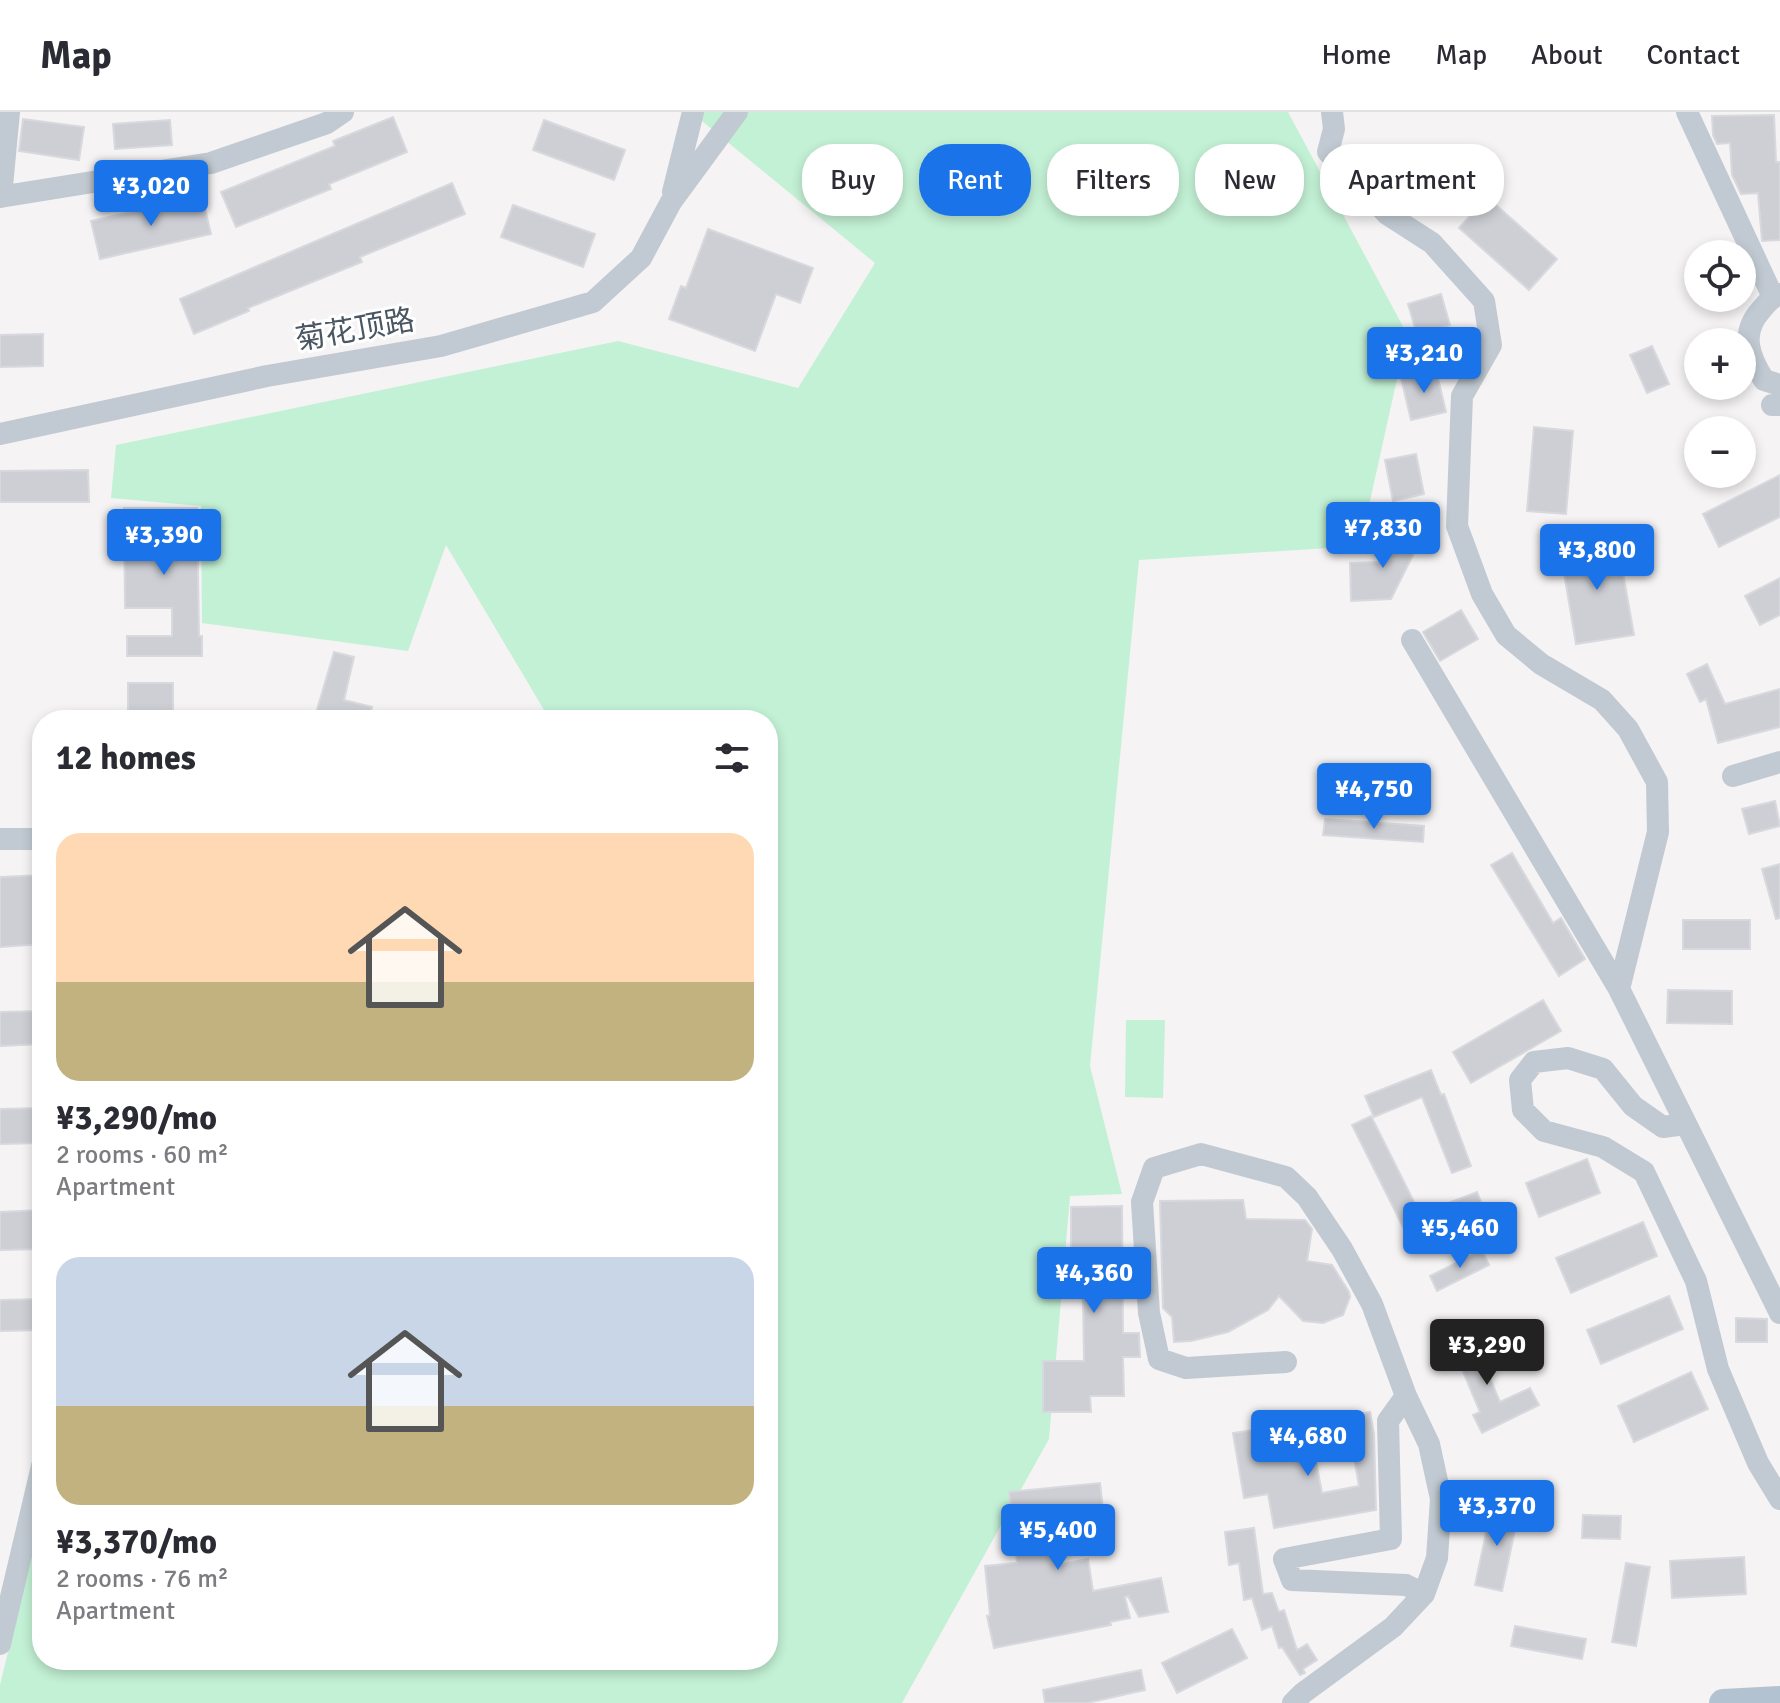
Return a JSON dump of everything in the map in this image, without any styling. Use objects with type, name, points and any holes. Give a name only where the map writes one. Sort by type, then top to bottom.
[{"type":"main road","points":[[1723,1703],[1780,1700]]},
{"type":"street","points":[[9,112],[0,197],[211,163],[327,123],[343,112]]},
{"type":"street","name":"菊花顶路","points":[[671,202],[693,112]]},
{"type":"street","name":"菊花顶路","points":[[0,434],[267,376],[441,346],[593,302],[641,258],[671,202],[737,112]]},
{"type":"street","points":[[1332,112],[1334,129],[1328,152],[1387,214],[1432,243],[1484,301],[1491,345],[1462,396],[1457,526],[1482,594],[1506,635],[1541,664],[1602,700],[1628,729],[1657,782],[1658,832],[1619,989]]},
{"type":"street","points":[[1687,112],[1776,295],[1754,317],[1748,338],[1751,360],[1777,398]]},
{"type":"street","points":[[1412,640],[1619,989],[1780,1313]]},
{"type":"street","points":[[1733,776],[1780,762]]},
{"type":"street","points":[[0,839],[32,839]]},
{"type":"street","points":[[1685,1124],[1663,1127],[1633,1106],[1603,1069],[1568,1058],[1534,1062],[1520,1080],[1523,1110],[1544,1131],[1603,1147],[1644,1172],[1696,1281],[1718,1369],[1758,1463],[1780,1499]]},
{"type":"street","points":[[1286,1362],[1186,1368],[1159,1359],[1149,1313],[1142,1202],[1154,1168],[1201,1154],[1286,1177],[1307,1197],[1342,1249],[1372,1304],[1406,1396],[1429,1444],[1441,1499],[1437,1558],[1424,1594],[1393,1627],[1293,1703]]},
{"type":"street","points":[[1406,1396],[1388,1421],[1391,1539],[1284,1559],[1292,1580],[1406,1585],[1424,1594]]},
{"type":"street","points":[[0,1644],[32,1508]]},
{"type":"green space","points":[[691,112],[1288,112],[1320,172],[1320,216],[1344,216],[1407,334],[1360,546],[1139,560],[1090,1066],[1122,1194],[1070,1196],[1049,1439],[902,1703],[0,1703],[0,1685],[32,1552],[32,1670],[778,1670],[778,710],[544,710],[446,545],[408,651],[202,623],[201,506],[111,498],[116,445],[618,341],[798,388],[875,263],[818,216],[903,216],[903,144],[802,144],[802,203]]},
{"type":"green space","points":[[1126,1020],[1165,1020],[1163,1098],[1125,1097]]},
{"type":"building","points":[[1774,115],[1776,162],[1780,162],[1780,240],[1762,241],[1758,193],[1741,194],[1732,175],[1730,143],[1717,144],[1712,116]]},
{"type":"building","points":[[393,117],[407,152],[329,184],[331,189],[236,227],[221,192],[335,146],[333,141]]},
{"type":"building","points":[[23,119],[84,127],[79,160],[19,151]]},
{"type":"building","points":[[170,120],[172,145],[115,149],[113,124]]},
{"type":"building","points":[[544,120],[625,150],[614,180],[533,150]]},
{"type":"building","points":[[452,183],[465,214],[360,257],[362,262],[248,308],[249,311],[194,334],[180,299]]},
{"type":"building","points":[[202,196],[211,234],[100,259],[91,221]]},
{"type":"building","points":[[513,205],[595,234],[583,267],[501,237]]},
{"type":"building","points":[[1504,212],[1557,259],[1529,290],[1459,228],[1470,216],[1504,216]]},
{"type":"building","points":[[708,229],[813,268],[800,303],[776,294],[755,351],[669,319],[681,286],[686,288]]},
{"type":"building","points":[[1441,294],[1450,325],[1417,335],[1408,304]]},
{"type":"building","points":[[43,334],[43,366],[0,367],[0,335]]},
{"type":"building","points":[[1652,346],[1669,384],[1647,393],[1630,355]]},
{"type":"building","points":[[1436,370],[1446,412],[1411,420],[1401,378]]},
{"type":"building","points":[[1534,427],[1573,431],[1566,514],[1527,511]]},
{"type":"building","points":[[1416,454],[1424,494],[1393,501],[1385,460]]},
{"type":"building","points":[[88,470],[89,502],[0,502],[0,471]]},
{"type":"building","points":[[1780,475],[1780,517],[1719,547],[1703,514]]},
{"type":"building","points":[[124,508],[197,508],[202,656],[127,656],[127,636],[172,636],[172,608],[125,608]]},
{"type":"building","points":[[1396,529],[1420,541],[1391,599],[1351,601],[1350,563],[1380,562]]},
{"type":"building","points":[[1617,539],[1634,635],[1576,644],[1560,549]]},
{"type":"building","points":[[1780,578],[1780,615],[1760,625],[1745,596]]},
{"type":"building","points":[[1461,610],[1478,639],[1440,661],[1423,632]]},
{"type":"building","points":[[334,652],[354,657],[344,700],[372,707],[371,710],[317,710]]},
{"type":"building","points":[[1707,664],[1725,704],[1780,689],[1780,727],[1718,743],[1706,699],[1700,702],[1687,674]]},
{"type":"building","points":[[128,683],[173,683],[173,710],[128,710]]},
{"type":"building","points":[[1775,801],[1780,826],[1749,834],[1742,809]]},
{"type":"building","points":[[1325,819],[1424,826],[1423,842],[1323,835]]},
{"type":"building","points":[[1512,853],[1553,923],[1561,918],[1585,959],[1559,976],[1491,865]]},
{"type":"building","points":[[1780,864],[1780,918],[1776,919],[1762,869]]},
{"type":"building","points":[[32,875],[32,945],[0,947],[0,877]]},
{"type":"building","points":[[1683,920],[1750,920],[1750,949],[1683,949]]},
{"type":"building","points":[[1668,990],[1732,991],[1732,1024],[1667,1023]]},
{"type":"building","points":[[1543,1000],[1561,1031],[1471,1083],[1453,1052]]},
{"type":"building","points":[[32,1011],[32,1044],[0,1046],[0,1012]]},
{"type":"building","points":[[1431,1070],[1441,1095],[1444,1094],[1471,1166],[1452,1173],[1422,1097],[1374,1117],[1365,1096]]},
{"type":"building","points":[[32,1108],[32,1143],[0,1144],[0,1109]]},
{"type":"building","points":[[1371,1116],[1420,1214],[1477,1192],[1484,1210],[1410,1241],[1352,1125]]},
{"type":"building","points":[[1587,1159],[1600,1193],[1539,1217],[1526,1183]]},
{"type":"building","points":[[1243,1200],[1246,1219],[1305,1220],[1312,1229],[1307,1261],[1332,1265],[1349,1292],[1343,1315],[1323,1323],[1303,1321],[1279,1296],[1268,1310],[1228,1332],[1174,1342],[1172,1317],[1163,1308],[1160,1201]]},
{"type":"building","points":[[1122,1206],[1123,1333],[1139,1333],[1140,1357],[1123,1357],[1124,1396],[1090,1396],[1091,1412],[1043,1412],[1043,1361],[1084,1361],[1083,1295],[1071,1295],[1071,1207]]},
{"type":"building","points":[[32,1210],[32,1249],[0,1250],[0,1212]]},
{"type":"building","points":[[1643,1222],[1657,1256],[1571,1293],[1556,1258]]},
{"type":"building","points":[[1482,1250],[1489,1265],[1437,1291],[1430,1276]]},
{"type":"building","points":[[1669,1296],[1683,1329],[1601,1364],[1587,1330]]},
{"type":"building","points":[[32,1299],[32,1330],[0,1331],[0,1300]]},
{"type":"building","points":[[1736,1318],[1767,1319],[1767,1342],[1736,1342]]},
{"type":"building","points":[[1469,1329],[1500,1402],[1530,1388],[1539,1405],[1482,1433],[1473,1415],[1480,1412],[1449,1338]]},
{"type":"building","points":[[1691,1372],[1708,1409],[1634,1442],[1618,1406]]},
{"type":"building","points":[[1370,1412],[1374,1434],[1376,1510],[1274,1528],[1268,1494],[1244,1498],[1233,1433],[1254,1430],[1258,1456],[1313,1446],[1322,1493],[1359,1486],[1347,1416]]},
{"type":"building","points":[[1100,1483],[1107,1545],[1087,1547],[1085,1524],[1058,1527],[1062,1564],[1088,1559],[1093,1591],[1161,1578],[1168,1612],[1139,1617],[1128,1596],[1125,1597],[1130,1618],[1110,1622],[1111,1625],[994,1648],[987,1616],[990,1615],[985,1566],[1017,1563],[1009,1492]]},
{"type":"building","points":[[1492,1505],[1519,1511],[1502,1591],[1475,1585]]},
{"type":"building","points":[[1583,1515],[1621,1516],[1620,1539],[1582,1538]]},
{"type":"building","points":[[1254,1528],[1263,1594],[1272,1593],[1279,1612],[1284,1610],[1297,1650],[1307,1644],[1317,1660],[1303,1669],[1305,1673],[1300,1675],[1282,1647],[1279,1648],[1272,1626],[1262,1630],[1252,1598],[1244,1600],[1239,1563],[1229,1565],[1225,1532]]},
{"type":"building","points":[[1744,1557],[1746,1594],[1672,1598],[1670,1561]]},
{"type":"building","points":[[1626,1563],[1650,1567],[1636,1646],[1612,1642]]},
{"type":"building","points":[[1515,1626],[1586,1639],[1582,1659],[1511,1646]]},
{"type":"building","points":[[1232,1629],[1247,1658],[1177,1693],[1162,1663]]},
{"type":"building","points":[[1141,1670],[1145,1690],[1087,1703],[1045,1703],[1043,1690]]}]
